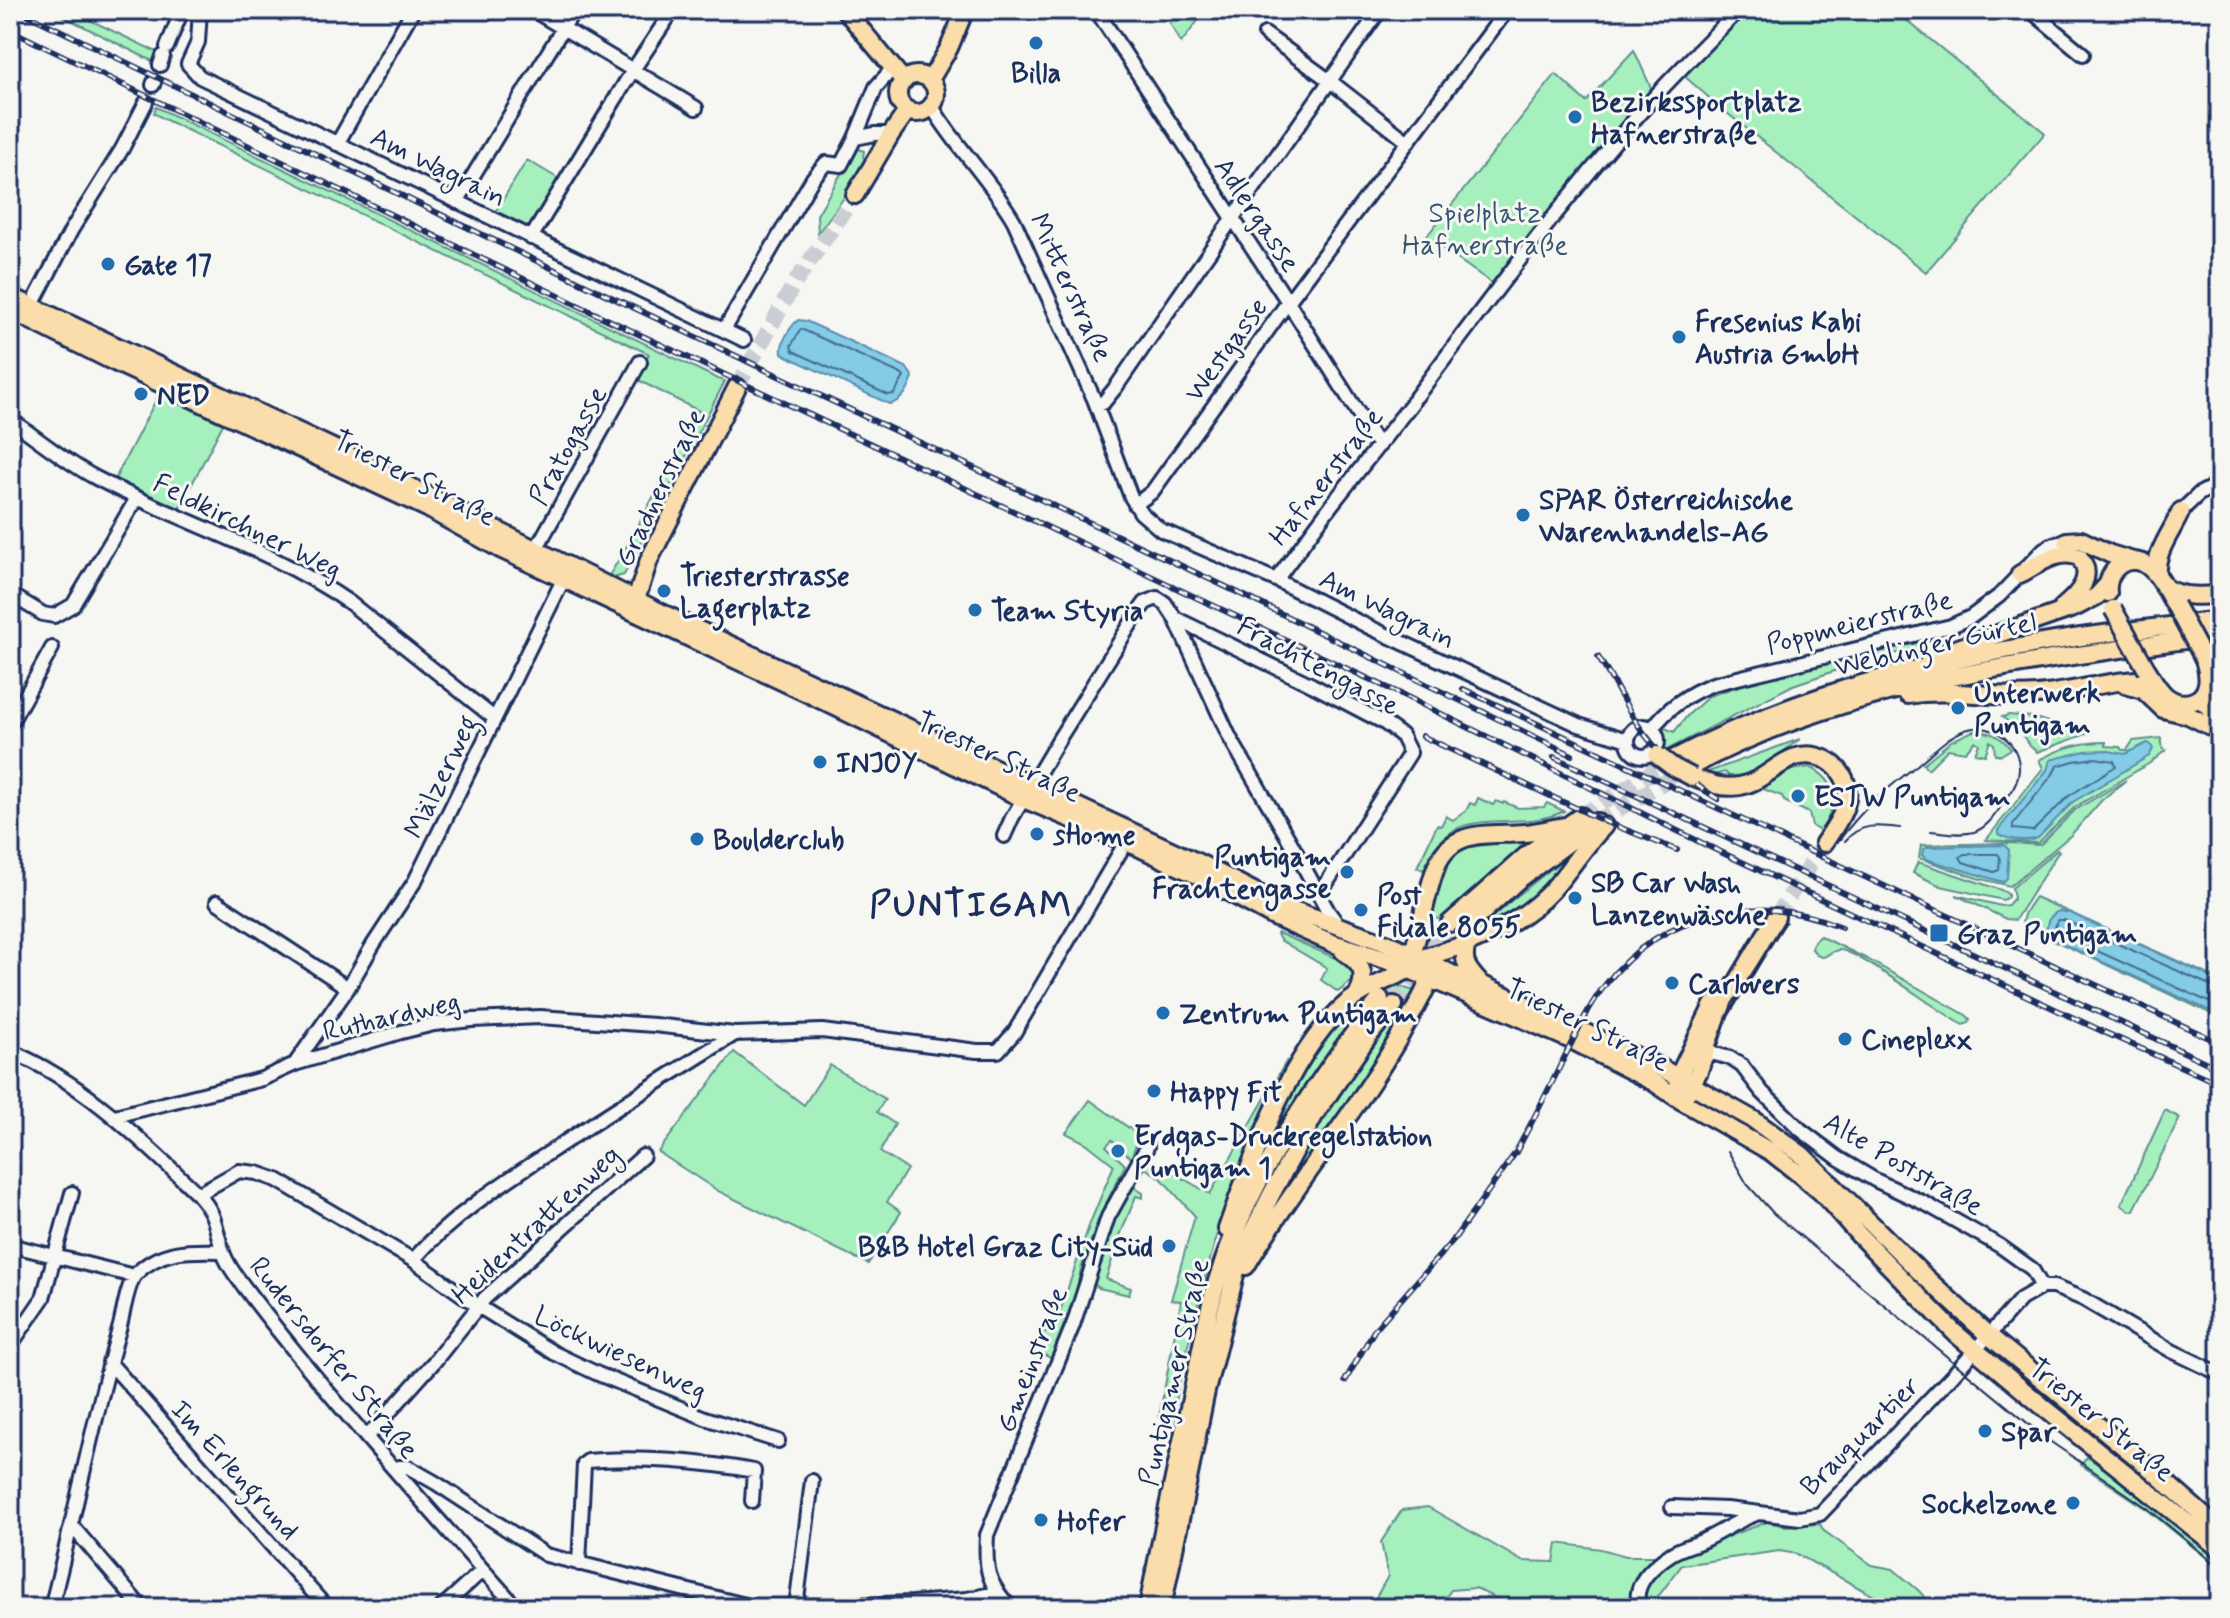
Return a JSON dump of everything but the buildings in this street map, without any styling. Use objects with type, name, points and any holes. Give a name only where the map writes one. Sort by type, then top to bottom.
[{"type":"main road","points":[[845,10],[898,74],[900,103],[908,110],[923,113],[936,94],[930,80],[918,75],[898,74]]},
{"type":"main road","points":[[930,80],[949,48],[965,10]]},
{"type":"main road","points":[[855,195],[908,110]]},
{"type":"main road","name":"Triester Straße","points":[[10,296],[29,312],[108,359],[427,508],[492,545],[634,606]]},
{"type":"main road","name":"Triester Straße","points":[[10,310],[29,312],[324,444],[809,694],[1028,792],[1201,864],[1282,906],[1395,946],[1419,965],[1655,1083],[1771,1152],[1803,1177],[1821,1192],[1955,1333],[2220,1549]]},
{"type":"main road","name":"Gradnerstraße","points":[[634,606],[649,560],[737,387]]},
{"type":"main road","points":[[1900,673],[1912,663],[2087,601],[2103,591],[2120,565],[2136,562],[2149,551],[2167,524],[2181,511]]},
{"type":"main road","points":[[2181,511],[2156,563],[2160,581],[2175,594],[2220,595]]},
{"type":"main road","points":[[2081,540],[2149,567],[2214,673],[2200,698],[2190,703],[2165,696],[2113,609],[2107,570],[2092,553],[2067,541],[2081,540]]},
{"type":"main road","points":[[2020,574],[2058,555],[2074,554],[2082,560],[2086,570],[2084,583],[2073,598],[2055,613]]},
{"type":"main road","name":"Weblinger Gürtel","points":[[1661,755],[1835,691],[1900,673],[2080,637],[2220,620]]},
{"type":"main road","name":"Weblinger Gürtel","points":[[1691,772],[1761,734],[1847,703],[1910,685],[2035,661],[2220,635]]},
{"type":"main road","points":[[2105,686],[2150,675]]},
{"type":"main road","points":[[1847,703],[1942,692],[2038,695],[2129,685],[2143,690],[2163,709],[2188,715],[2220,731]]},
{"type":"main road","points":[[2200,698],[2220,719]]},
{"type":"main road","points":[[1661,755],[1668,765],[1691,772],[1715,786],[1739,786],[1753,782],[1781,763],[1798,756],[1812,755],[1830,761],[1842,774],[1847,793],[1839,818],[1824,843]]},
{"type":"main road","name":"Triester Straße","points":[[1028,792],[1201,877],[1274,917],[1332,943],[1481,984],[1630,1053],[1754,1120],[1802,1155],[1988,1335],[2220,1530]]},
{"type":"main road","points":[[1228,1299],[1260,1242],[1357,1106],[1393,1047],[1419,965],[1421,929],[1434,872],[1443,855],[1459,841],[1477,835],[1526,833],[1593,821]]},
{"type":"main road","points":[[1460,932],[1509,924],[1533,908],[1553,888],[1593,821]]},
{"type":"main road","points":[[1217,1282],[1227,1229],[1243,1183],[1290,1078],[1321,1028],[1358,994],[1419,965],[1593,821]]},
{"type":"main road","points":[[1481,984],[1465,966],[1460,932],[1517,863],[1566,826]]},
{"type":"main road","points":[[1685,1081],[1705,1055],[1718,1014],[1776,917]]},
{"type":"main road","points":[[1682,1101],[1685,1081],[1719,995],[1751,948],[1763,936]]},
{"type":"main road","points":[[1332,943],[1360,965],[1363,984],[1358,994]]},
{"type":"main road","points":[[1359,1037],[1387,1002]]},
{"type":"main road","name":"Puntigamer Straße","points":[[1162,1608],[1190,1463],[1228,1299],[1246,1245],[1359,1037]]},
{"type":"main road","name":"Puntigamer Straße","points":[[1148,1608],[1217,1282],[1235,1234],[1263,1176],[1298,1115],[1359,1037]]},
{"type":"street","points":[[163,56],[182,10]]},
{"type":"street","name":"Am Wagrain","points":[[200,10],[198,42],[188,64],[195,74],[744,340]]},
{"type":"street","points":[[337,144],[413,10]]},
{"type":"street","points":[[533,10],[696,108]]},
{"type":"street","points":[[457,202],[574,10]]},
{"type":"street","points":[[531,238],[673,10]]},
{"type":"street","name":"Adlergasse","points":[[1096,10],[1379,446]]},
{"type":"street","points":[[1097,406],[1116,387],[1380,10]]},
{"type":"street","name":"Westgasse","points":[[1135,505],[1152,492],[1288,302],[1507,10]]},
{"type":"street","name":"Hafnerstraße","points":[[1276,580],[1574,192],[1658,93],[1739,10]]},
{"type":"street","points":[[2030,10],[2083,54]]},
{"type":"street","points":[[1265,34],[1408,142]]},
{"type":"street","points":[[724,330],[813,178],[826,163],[841,165],[876,87],[898,74]]},
{"type":"street","points":[[29,312],[72,229],[122,149],[146,102]]},
{"type":"street","name":"Mitterstraße","points":[[930,107],[999,196],[1014,221],[1097,406],[1135,505]]},
{"type":"street","points":[[855,138],[891,134]]},
{"type":"street","name":"Pratogasse","points":[[535,551],[640,362]]},
{"type":"street","name":"Feldkirchner Weg","points":[[10,419],[93,477],[329,588],[494,718]]},
{"type":"street","points":[[2181,511],[2199,494],[2220,483]]},
{"type":"street","points":[[10,594],[43,614],[54,616],[73,605],[137,498]]},
{"type":"street","name":"Am Wagrain","points":[[1135,505],[1161,530],[1276,580],[1579,725],[1628,740]]},
{"type":"street","name":"Poppmeierstraße","points":[[1652,729],[1676,705],[1699,689],[1713,684],[1951,626],[1988,606],[2044,549],[2067,541]]},
{"type":"street","name":"Mälzerweg","points":[[295,1064],[348,988],[421,871],[564,578]]},
{"type":"street","points":[[1004,836],[1135,617],[1145,603],[1157,598],[1165,603],[1175,618],[1230,738],[1339,926]]},
{"type":"street","name":"Frachtengasse","points":[[1175,618],[1312,685],[1383,722],[1401,735],[1410,753],[1319,895]]},
{"type":"street","points":[[10,724],[52,648]]},
{"type":"street","points":[[1643,726],[1652,729],[1661,755],[1637,755],[1629,748],[1630,734],[1643,726]]},
{"type":"street","name":"Ruthardweg","points":[[115,1116],[262,1079],[295,1064],[423,1027],[472,1020],[540,1017],[735,1034],[822,1031],[998,1051],[1014,1033],[1126,842]]},
{"type":"street","points":[[217,902],[348,988]]},
{"type":"street","name":"Ruthardweg","points":[[413,1260],[450,1225],[514,1176],[620,1105],[735,1034]]},
{"type":"street","name":"Rudersdorfer Straße","points":[[10,1051],[40,1066],[115,1116],[198,1194],[214,1217],[222,1251],[236,1276],[262,1310],[394,1469],[517,1608]]},
{"type":"street","name":"Alte Poststraße","points":[[1705,1055],[1711,1053],[1730,1058],[1742,1066],[1762,1092],[1801,1130],[1838,1158],[2000,1246],[2032,1269],[2042,1287]]},
{"type":"street","name":"Gmeinstraße","points":[[1011,1608],[997,1593],[990,1579],[986,1557],[987,1535],[1073,1325],[1108,1217],[1147,1147]]},
{"type":"street","name":"Heidentrattenweg","points":[[367,1437],[434,1362],[478,1306],[643,1156]]},
{"type":"street","name":"Löckwiesenweg","points":[[198,1194],[239,1171],[272,1177],[413,1260],[478,1306],[554,1353],[705,1418],[778,1441]]},
{"type":"street","points":[[10,1346],[43,1298],[72,1193]]},
{"type":"street","points":[[10,1245],[134,1276]]},
{"type":"street","points":[[51,1608],[109,1362],[134,1276],[155,1259],[181,1250],[222,1251]]},
{"type":"street","points":[[1974,1349],[2021,1299],[2042,1287],[2054,1287],[2083,1299],[2172,1351],[2220,1374]]},
{"type":"street","name":"Brauquartier","points":[[1672,1507],[1800,1518],[1820,1514],[1974,1349]]},
{"type":"street","name":"Im Erlengrund","points":[[109,1362],[327,1608]]},
{"type":"street","points":[[579,1564],[586,1462],[691,1463],[754,1471],[752,1501]]},
{"type":"street","points":[[394,1469],[408,1467],[459,1496],[539,1552],[757,1608],[912,1603],[997,1593]]},
{"type":"street","points":[[796,1607],[812,1481]]},
{"type":"street","points":[[1640,1608],[1636,1598],[1638,1587],[1661,1562],[1673,1553],[1759,1513]]},
{"type":"street","points":[[72,1526],[142,1608]]},
{"type":"street","points":[[441,1608],[483,1570]]},
{"type":"green space","points":[[51,10],[69,10],[157,52],[156,63]]},
{"type":"green space","points":[[1163,10],[1206,10],[1181,43]]},
{"type":"green space","points":[[1747,10],[1894,10],[2045,133],[1926,272],[1683,75]]},
{"type":"green space","name":"Spielplatz Hafnerstraße","points":[[1634,50],[1652,90],[1557,202],[1493,284],[1426,237],[1556,74],[1586,102]]},
{"type":"green space","points":[[156,107],[725,381],[624,575],[609,576],[699,411],[636,379],[649,354],[164,119],[154,113]]},
{"type":"green space","points":[[856,148],[864,151],[863,157],[866,159],[854,184],[818,233],[817,215]]},
{"type":"green space","points":[[527,160],[559,179],[530,226],[523,228],[494,214]]},
{"type":"green space","points":[[159,394],[223,424],[179,509],[131,490],[115,479]]},
{"type":"green space","points":[[1933,639],[1931,645],[1861,662],[1793,685],[1665,751],[1662,745],[1661,736],[1665,728],[1674,732],[1709,696],[1750,682]]},
{"type":"green space","points":[[2002,717],[2032,717],[2086,734],[2037,752],[2018,729]]},
{"type":"green space","points":[[1973,731],[1995,735],[2011,749],[1995,755],[1994,744],[1990,741],[1985,755],[1975,753],[1979,744],[1975,741],[1965,752],[1948,749],[1928,769],[1923,764],[1951,741]]},
{"type":"green space","points":[[2161,738],[2166,750],[2150,763],[2075,807],[2038,843],[1986,840],[2043,768],[2039,760],[2079,745],[2106,742],[2106,746],[2127,750],[2133,741]]},
{"type":"green space","points":[[1800,739],[1767,764],[1748,773],[1729,776],[1725,772],[1709,776],[1705,773]]},
{"type":"green space","points":[[1810,767],[1827,780],[1833,795],[1822,833],[1812,826],[1809,813],[1784,801],[1782,796],[1763,789],[1787,771]]},
{"type":"green space","points":[[2126,780],[2102,800],[2071,835],[2010,886],[1919,858],[1921,845],[2040,845],[2075,810]]},
{"type":"green space","points":[[1478,798],[1493,805],[1496,801],[1518,808],[1544,807],[1547,803],[1564,811],[1530,820],[1461,827],[1447,835],[1435,848],[1423,870],[1417,867],[1437,825],[1441,826],[1446,816],[1453,820],[1466,811],[1470,803],[1475,805]]},
{"type":"green space","points":[[1530,838],[1440,919],[1430,918],[1441,874],[1456,853],[1478,843]]},
{"type":"green space","points":[[1577,848],[1548,885],[1527,905],[1476,933],[1476,929]]},
{"type":"green space","points":[[2057,850],[2015,920],[2006,919],[1956,895],[2008,905],[2014,898],[2012,888]]},
{"type":"green space","points":[[1918,862],[2001,890],[2008,897],[2003,900],[1941,886],[1913,873]]},
{"type":"green space","points":[[2035,897],[2220,980],[2220,1018],[2023,926],[2024,915]]},
{"type":"green space","points":[[1278,933],[1347,963],[1352,969],[1352,981],[1338,992],[1321,980],[1327,968],[1280,940]]},
{"type":"green space","points":[[1820,936],[1966,1015],[1969,1023],[1963,1025],[1883,972],[1843,950],[1820,956],[1812,949],[1814,941]]},
{"type":"green space","points":[[1392,984],[1416,993],[1393,1037],[1289,1190],[1284,1187],[1325,1115],[1401,1008],[1369,997],[1292,1109],[1258,1172],[1254,1170],[1289,1092],[1326,1033],[1367,996]]},
{"type":"green space","points":[[734,1052],[804,1105],[830,1065],[885,1099],[877,1112],[895,1124],[880,1152],[907,1169],[887,1202],[901,1212],[868,1264],[718,1191],[658,1152]]},
{"type":"green space","points":[[1287,1060],[1226,1207],[1203,1283],[1172,1414],[1159,1417],[1181,1301],[1171,1300],[1195,1216],[1161,1178],[1143,1167],[1148,1158],[1210,1194]]},
{"type":"green space","points":[[1090,1100],[1133,1131],[1137,1142],[1131,1158],[1112,1140],[1106,1146],[1125,1165],[1099,1218],[1075,1296],[1051,1358],[1030,1349],[1041,1334],[1055,1326],[1090,1223],[1114,1165],[1086,1143],[1066,1133]]},
{"type":"green space","points":[[2165,1110],[2180,1118],[2134,1210],[2130,1211],[2121,1205]]},
{"type":"green space","points":[[1132,1186],[1143,1193],[1143,1198],[1136,1196],[1106,1279],[1131,1288],[1129,1295],[1099,1288],[1093,1283],[1111,1229]]},
{"type":"green space","points":[[2087,1457],[2139,1492],[2220,1558],[2220,1569],[2144,1507],[2081,1465]]},
{"type":"green space","points":[[1428,1507],[1522,1561],[1554,1562],[1557,1543],[1626,1556],[1675,1556],[1767,1522],[1785,1526],[1820,1524],[1824,1531],[1872,1565],[1893,1569],[1935,1608],[1879,1608],[1883,1601],[1797,1554],[1779,1551],[1682,1565],[1660,1594],[1644,1607],[1613,1607],[1593,1600],[1515,1608],[1475,1588],[1451,1590],[1441,1604],[1432,1608],[1370,1608],[1388,1576],[1381,1542],[1402,1510]]},
{"type":"water","points":[[798,320],[906,367],[913,377],[908,390],[889,404],[786,356],[782,353],[783,345]]},
{"type":"water","points":[[2147,743],[2153,749],[2149,756],[2073,802],[2038,838],[2017,840],[1998,834],[1998,830],[2047,770],[2050,760],[2085,751],[2104,750],[2125,754]]},
{"type":"water","points":[[2004,845],[2009,850],[2007,878],[2003,882],[1926,859],[1922,855],[1927,847]]},
{"type":"water","points":[[2059,911],[2070,913],[2220,981],[2220,1009],[2210,1011],[2054,940],[2047,932],[2047,925]]},
{"type":"tunnel","points":[[737,387],[794,284],[855,195]]},
{"type":"tunnel","points":[[1581,816],[1673,759]]},
{"type":"tunnel","points":[[1596,822],[1690,767]]},
{"type":"tunnel","points":[[1776,917],[1824,843]]},
{"type":"tunnel","points":[[1380,999],[1450,923]]},
{"type":"tunnel","points":[[1394,1005],[1464,929]]},
{"type":"tram line","points":[[1838,842],[1874,801],[1951,737],[1976,728],[1996,732],[2005,738],[2017,755],[2018,776],[1995,815],[1974,832],[1931,831]]},
{"type":"tram line","points":[[1845,841],[1863,828],[1900,828]]},
{"type":"tram line","points":[[1716,1046],[1732,1004],[1786,922]]},
{"type":"tram line","points":[[1728,1151],[1747,1184],[1774,1214],[2048,1440],[2146,1507],[2220,1568]]},
{"type":"railway","points":[[18,10],[609,296],[1222,585],[1572,755]]},
{"type":"railway","points":[[10,30],[594,313],[1407,697],[1710,847],[2220,1084]]},
{"type":"railway","points":[[1598,657],[1653,745],[1683,774],[1718,799]]},
{"type":"railway","points":[[1463,689],[2220,1043]]},
{"type":"railway","points":[[1422,736],[1606,822],[1677,850]]},
{"type":"railway","points":[[1554,757],[2220,1069]]},
{"type":"railway","points":[[1345,1381],[1375,1329],[1454,1239],[1516,1152],[1589,1010],[1605,985],[1628,960],[1655,939],[1683,924],[1745,910],[1810,916],[1842,927]]},
{"type":"place","name":"Billa","points":[[1036,43]]},
{"type":"place","name":"Bezirkssportplatz Hafnerstraße","points":[[1575,117]]},
{"type":"place","name":"Gate 17","points":[[108,264]]},
{"type":"place","name":"Fresenius Kabi Austria GmbH","points":[[1679,337]]},
{"type":"place","name":"NED","points":[[141,394]]},
{"type":"place","name":"SPAR Österreichische Warenhandels-AG","points":[[1523,515]]},
{"type":"place","name":"Triesterstrasse Lagerplatz","points":[[664,591]]},
{"type":"place","name":"Team Styria","points":[[975,610]]},
{"type":"place","name":"Unterwerk Puntigam","points":[[1958,708]]},
{"type":"place","name":"INJOY","points":[[820,762]]},
{"type":"place","name":"ESTW Puntigam","points":[[1798,796]]},
{"type":"place","name":"sHome","points":[[1037,834]]},
{"type":"place","name":"Boulderclub","points":[[697,839]]},
{"type":"place","name":"Puntigam Frachtengasse","points":[[1347,872]]},
{"type":"place","name":"SB Car Wash Lanzenwäsche","points":[[1575,898]]},
{"type":"place","name":"Post Filiale 8055","points":[[1361,910]]},
{"type":"place","name":"Graz Puntigam","points":[[1939,933]]},
{"type":"place","name":"Carlovers","points":[[1672,983]]},
{"type":"place","name":"Zentrum Puntigam","points":[[1163,1013]]},
{"type":"place","name":"Cineplexx","points":[[1845,1039]]},
{"type":"place","name":"Happy Fit","points":[[1154,1091]]},
{"type":"place","name":"Erdgas-Druckregelstation Puntigam 1","points":[[1118,1151]]},
{"type":"place","name":"B&B Hotel Graz City-Süd","points":[[1169,1246]]},
{"type":"place","name":"Spar","points":[[1985,1431]]},
{"type":"place","name":"Sockelzone","points":[[2073,1503]]},
{"type":"place","name":"Hofer","points":[[1041,1520]]},
{"type":"district","name":"PUNTIGAM","points":[[971,903]]}]
